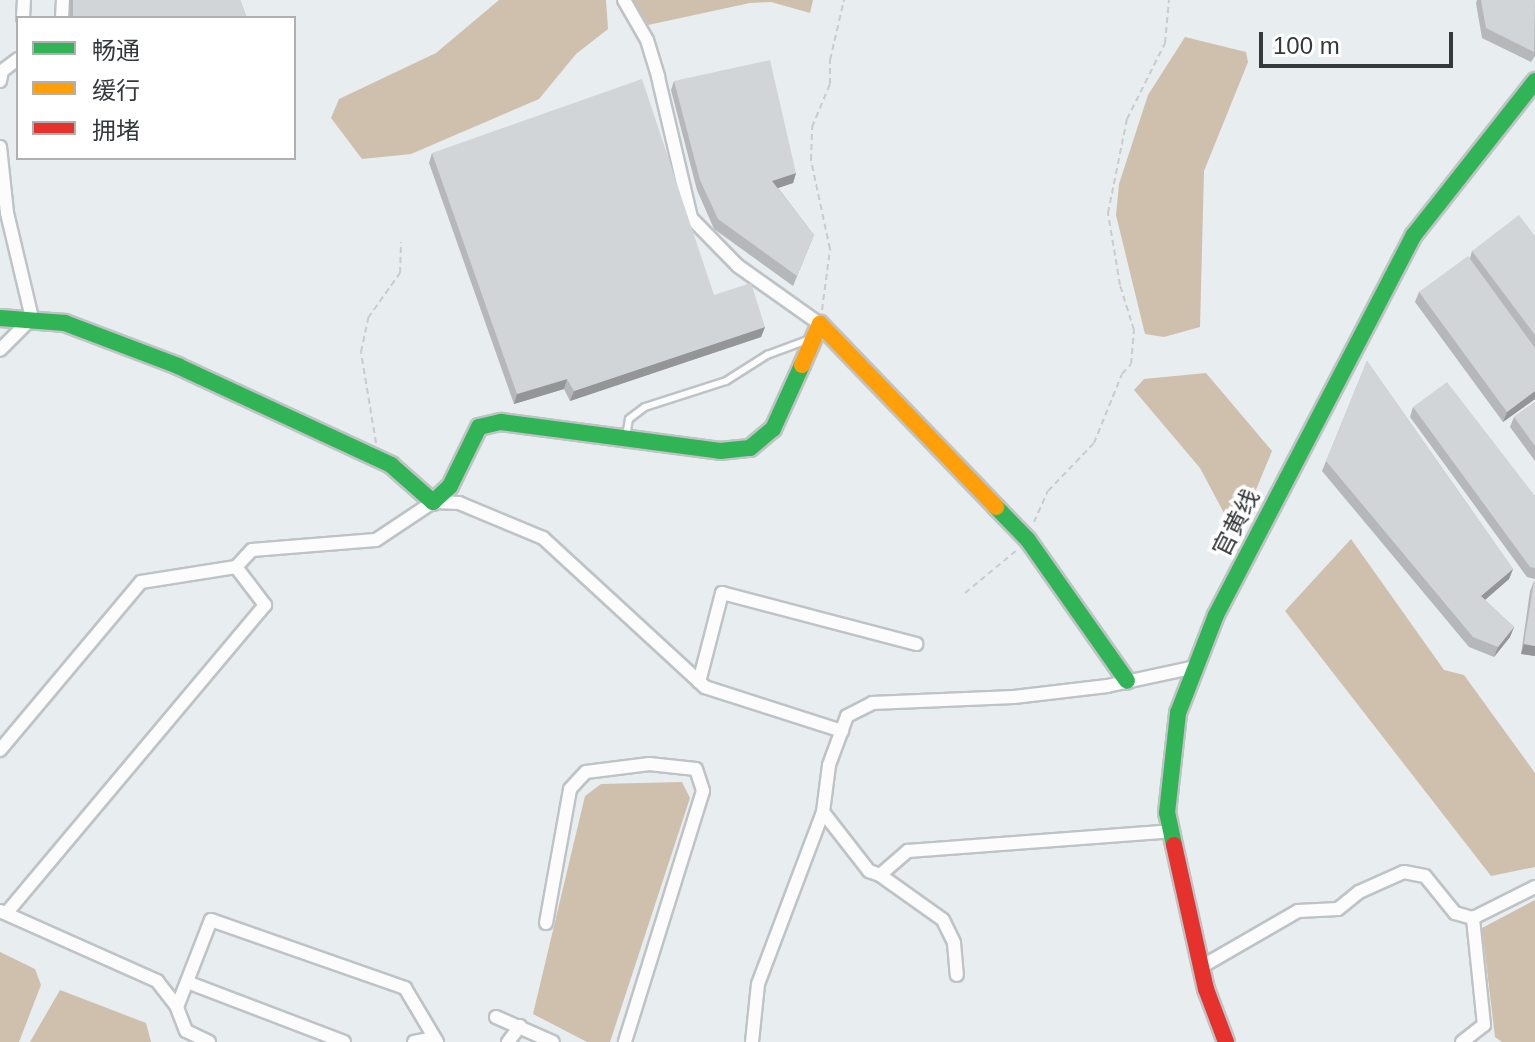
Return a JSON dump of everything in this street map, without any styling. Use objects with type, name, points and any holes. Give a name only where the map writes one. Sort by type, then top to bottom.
[{"type":"street","points":[[624,0],[647,40],[691,218],[738,266],[818,330],[1028,540],[1127,681]]},
{"type":"street","points":[[0,81],[2,71],[16,60]]},
{"type":"street","name":"官黄线","points":[[1226,1042],[1201,967],[1167,813],[1178,713],[1230,587],[1414,235],[1533,86]]},
{"type":"street","points":[[0,147],[7,213],[32,318]]},
{"type":"street","points":[[0,318],[32,318],[65,323],[178,366],[379,460],[433,502],[459,503],[543,538],[699,682],[842,731]]},
{"type":"street","points":[[0,350],[32,318]]},
{"type":"street","points":[[0,750],[141,582],[236,567],[252,550],[376,540],[433,502],[450,486],[479,427],[529,423],[720,451],[750,448],[773,429],[818,330]]},
{"type":"street","points":[[209,1042],[186,1031],[177,1007],[157,981],[3,912],[265,605],[236,567]]},
{"type":"street","points":[[699,682],[722,593],[916,644]]},
{"type":"street","points":[[752,1042],[758,984],[823,812],[829,765],[847,716],[872,703],[1014,697],[1127,681],[1196,667]]},
{"type":"street","points":[[546,923],[570,789],[586,772],[649,764],[696,769],[703,791],[625,1042]]},
{"type":"street","points":[[823,812],[869,871],[880,875],[943,920],[954,943],[957,975]]},
{"type":"street","points":[[880,875],[908,851],[1171,831]]},
{"type":"street","points":[[1201,967],[1298,911],[1338,909],[1359,892],[1404,872],[1425,876],[1455,913],[1473,918],[1535,887]]},
{"type":"street","points":[[1462,1042],[1484,1025],[1473,918]]},
{"type":"street","points":[[177,1007],[211,920],[405,988],[435,1040],[414,1042]]},
{"type":"street","points":[[187,982],[344,1042]]},
{"type":"street","points":[[496,1017],[553,1042]]},
{"type":"street","points":[[508,1042],[520,1026]]},
{"type":"lane","points":[[626,437],[629,419],[645,407],[726,381],[767,355],[818,330]]},
{"type":"path","points":[[818,330],[830,249],[811,160],[812,127],[830,84],[830,60],[844,0]]},
{"type":"path","points":[[965,593],[1028,540],[1048,491],[1094,443],[1106,423],[1133,356],[1134,330],[1108,213],[1127,119],[1165,43],[1169,0]]},
{"type":"path","points":[[379,460],[361,352],[368,318],[400,273],[401,242]]},
{"type":"shaded area","points":[[499,0],[606,0],[608,29],[576,54],[539,99],[411,154],[362,159],[331,118],[339,99],[436,53]]},
{"type":"shaded area","points":[[633,0],[813,0],[810,13],[771,2],[750,3],[648,25]]},
{"type":"shaded area","points":[[1185,37],[1246,52],[1248,62],[1204,171],[1200,327],[1164,337],[1145,334],[1116,215],[1119,184],[1148,95]]},
{"type":"shaded area","points":[[1206,373],[1272,451],[1241,526],[1232,528],[1200,468],[1134,390],[1144,379]]},
{"type":"shaded area","points":[[1351,539],[1444,670],[1464,675],[1535,773],[1535,867],[1491,876],[1285,611]]},
{"type":"shaded area","points":[[682,782],[690,798],[610,1042],[587,1042],[533,1014],[585,796],[601,784]]},
{"type":"shaded area","points":[[1535,900],[1535,1042],[1502,1042],[1495,1037],[1482,928]]},
{"type":"shaded area","points":[[0,952],[35,969],[41,985],[19,1042],[0,1042]]},
{"type":"shaded area","points":[[60,990],[146,1023],[151,1042],[30,1042]]},
{"type":"building","points":[[73,0],[240,0],[246,16],[73,16]]},
{"type":"building","points":[[1481,0],[1535,0],[1534,52],[1486,28]]},
{"type":"building","points":[[770,60],[796,173],[772,181],[814,235],[797,276],[718,219],[700,180],[674,81]]},
{"type":"building","points":[[642,79],[714,295],[751,283],[765,327],[574,391],[567,379],[517,394],[432,153]]},
{"type":"building","points":[[1519,215],[1535,236],[1535,335],[1472,251]]},
{"type":"building","points":[[1468,256],[1535,348],[1535,391],[1507,412],[1419,292]]},
{"type":"building","points":[[1367,361],[1513,569],[1481,596],[1514,627],[1498,647],[1473,637],[1326,461]]},
{"type":"building","points":[[1447,382],[1535,496],[1535,568],[1530,567],[1413,407]]},
{"type":"building","points":[[1535,402],[1535,446],[1514,417]]},
{"type":"building","points":[[1535,581],[1535,646],[1524,644]]},
{"type":"traffic: fast","points":[[1174,845],[1167,813],[1178,713],[1216,615],[1414,235],[1535,81]]},
{"type":"traffic: fast","points":[[0,318],[65,323],[178,366],[391,465],[433,502],[450,486],[479,427],[501,422],[720,451],[750,448],[773,429],[802,365]]},
{"type":"traffic: fast","points":[[996,507],[1028,540],[1127,681]]},
{"type":"traffic: slow","points":[[802,365],[820,324],[996,507]]},
{"type":"traffic: jam","points":[[1174,845],[1206,989],[1226,1042]]}]
